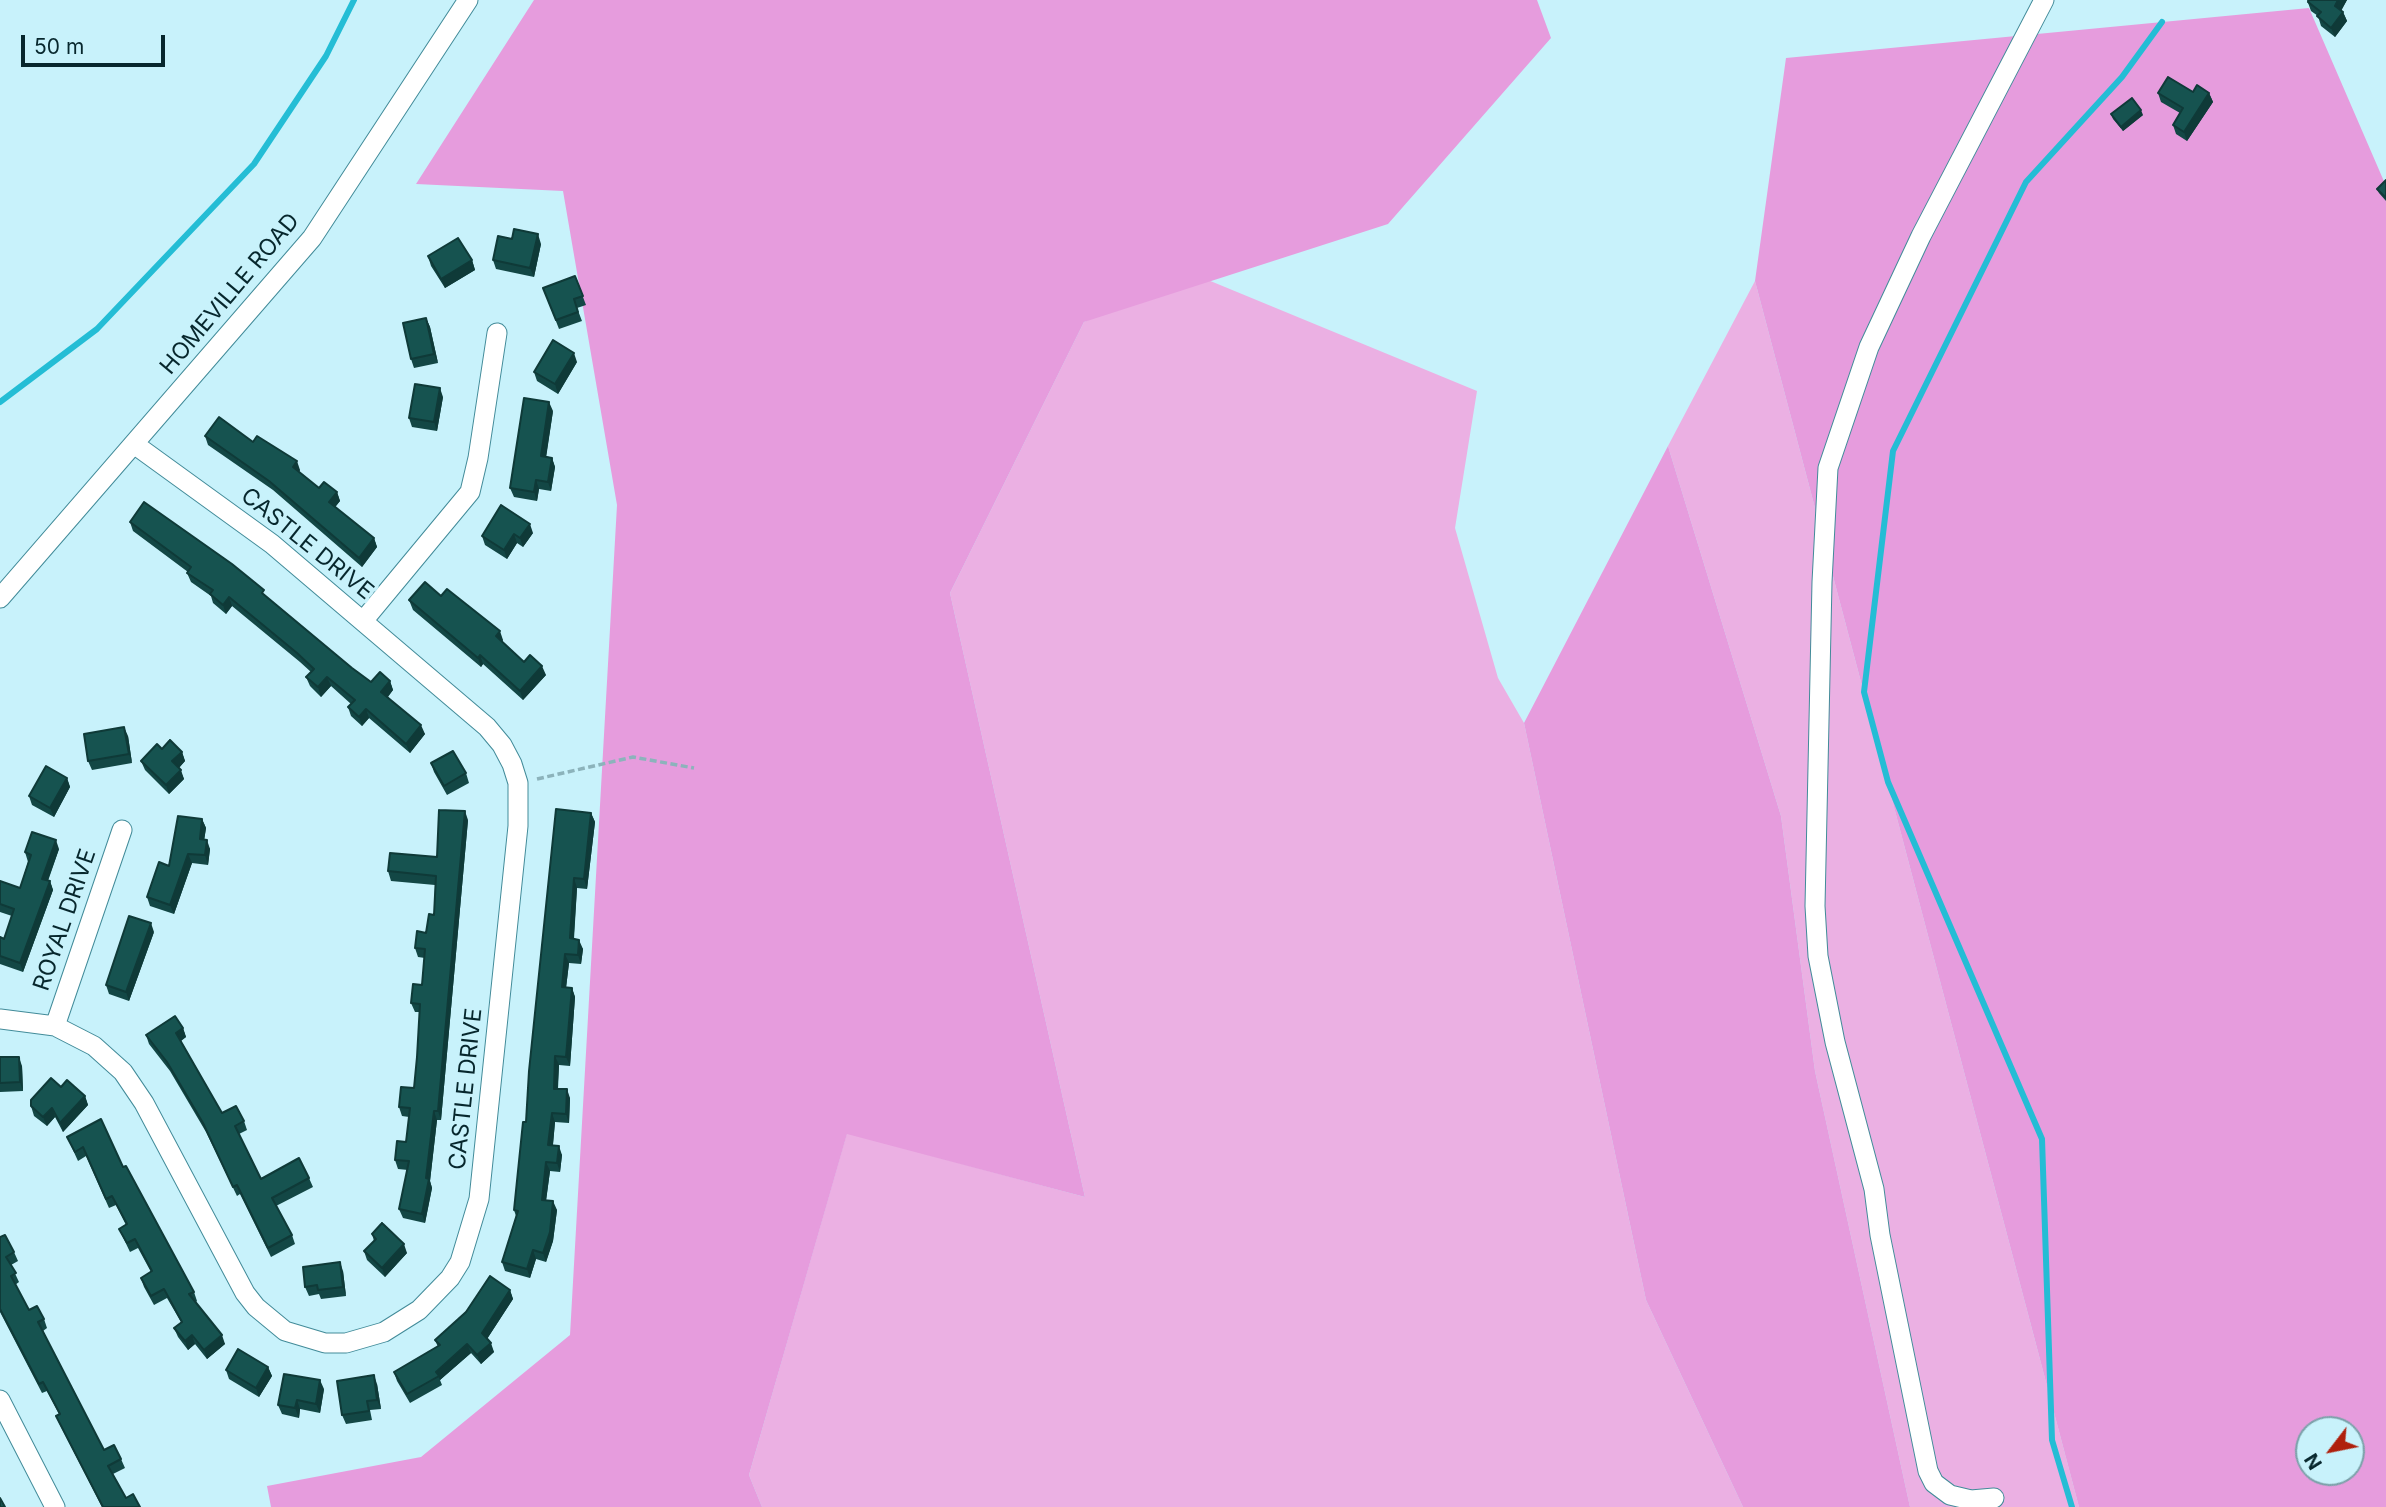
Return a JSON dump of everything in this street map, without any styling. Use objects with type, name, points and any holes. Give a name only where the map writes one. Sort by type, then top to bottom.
[{"type":"street","name":"HOMEVILLE ROAD","points":[[0,598],[312,238],[468,0]]},
{"type":"street","points":[[1994,1498],[1971,1500],[1950,1495],[1934,1483],[1928,1471],[1880,1235],[1874,1189],[1835,1042],[1820,969],[1815,906],[1821,595],[1828,468],[1869,347],[1922,236],[2044,0]]},
{"type":"street","points":[[363,621],[470,492],[478,458],[497,333]]},
{"type":"street","name":"CASTLE DRIVE","points":[[0,1019],[55,1026],[93,1046],[134,1086],[233,1272],[256,1307],[285,1331],[316,1341],[346,1343],[384,1332],[419,1310],[450,1278],[460,1262],[475,1219],[518,826],[518,783],[502,745],[487,727],[272,544],[134,444]]},
{"type":"street","name":"ROYAL DRIVE","points":[[55,1026],[122,830]]},
{"type":"street","points":[[0,1400],[5,1425],[55,1507]]},
{"type":"path","points":[[518,783],[633,757],[694,768]]},
{"type":"shaded area","points":[[534,0],[1537,0],[1551,38],[1388,224],[1084,322],[950,593],[1085,1197],[847,1134],[749,1475],[762,1507],[271,1507],[267,1486],[421,1457],[570,1335],[617,505],[563,191],[416,184]]},
{"type":"shaded area","points":[[2309,8],[2386,186],[2386,1507],[2079,1507],[1755,281],[1786,58]]},
{"type":"shaded area","points":[[1191,273],[1477,391],[1455,528],[1498,678],[1524,723],[1646,1300],[1743,1507],[762,1507],[749,1475],[847,1133],[1085,1197],[950,593],[1084,322]]},
{"type":"shaded area","points":[[1755,281],[2079,1507],[1910,1507],[1815,1071],[1781,816],[1668,446]]},
{"type":"shaded area","points":[[1668,446],[1781,816],[1815,1071],[1910,1507],[1743,1507],[1646,1300],[1524,723]]},
{"type":"building","points":[[2338,0],[2335,6],[2343,12],[2331,28],[2317,16],[2321,12],[2308,2]]},
{"type":"building","points":[[2168,77],[2193,92],[2197,85],[2209,93],[2184,132],[2173,125],[2183,108],[2158,93]]},
{"type":"building","points":[[2132,98],[2141,110],[2121,127],[2111,114]]},
{"type":"building","points":[[2386,180],[2386,198],[2377,189]]},
{"type":"building","points":[[514,229],[538,234],[530,268],[493,260],[498,236],[512,239]]},
{"type":"building","points":[[458,238],[472,260],[441,279],[428,256]]},
{"type":"building","points":[[575,276],[583,296],[574,299],[578,312],[556,320],[543,288]]},
{"type":"building","points":[[426,318],[434,354],[411,359],[403,323]]},
{"type":"building","points":[[553,340],[574,353],[555,384],[534,372]]},
{"type":"building","points":[[415,384],[440,388],[434,422],[409,418]]},
{"type":"building","points":[[524,398],[549,402],[541,456],[552,458],[548,482],[536,480],[534,492],[510,488]]},
{"type":"building","points":[[219,417],[253,442],[257,436],[297,461],[293,467],[319,488],[324,482],[337,492],[329,502],[374,538],[359,558],[269,481],[205,436]]},
{"type":"building","points":[[144,502],[232,564],[264,590],[262,593],[371,682],[380,672],[390,681],[381,692],[421,725],[406,744],[366,709],[359,717],[348,707],[355,700],[327,677],[318,687],[306,677],[314,669],[297,653],[229,597],[223,605],[210,594],[213,590],[187,573],[191,567],[130,522]]},
{"type":"building","points":[[501,505],[530,524],[520,538],[514,534],[504,550],[482,536]]},
{"type":"building","points":[[425,582],[441,596],[447,589],[500,631],[496,636],[524,662],[530,655],[542,666],[520,691],[480,655],[478,658],[409,600]]},
{"type":"building","points":[[124,727],[129,754],[88,761],[84,734]]},
{"type":"building","points":[[170,740],[182,752],[172,761],[181,770],[166,785],[141,761],[157,744],[162,749]]},
{"type":"building","points":[[453,751],[466,773],[444,786],[431,763]]},
{"type":"building","points":[[46,766],[67,778],[50,808],[29,796]]},
{"type":"building","points":[[556,809],[591,813],[584,879],[574,878],[570,938],[579,940],[578,955],[565,954],[562,987],[572,988],[566,1057],[555,1056],[554,1089],[567,1089],[566,1114],[552,1113],[548,1145],[559,1146],[557,1163],[546,1162],[542,1200],[553,1201],[550,1232],[543,1253],[533,1250],[527,1269],[502,1262],[518,1211],[514,1210],[523,1122],[526,1122]]},
{"type":"building","points":[[439,810],[465,811],[438,1111],[434,1111],[426,1178],[429,1179],[422,1214],[399,1209],[409,1161],[395,1160],[397,1141],[406,1142],[410,1108],[399,1107],[401,1087],[414,1088],[417,1057],[420,1004],[411,1003],[413,984],[422,985],[425,949],[415,948],[417,931],[426,933],[429,914],[434,915],[436,876],[388,871],[390,853],[437,857]]},
{"type":"building","points":[[178,816],[202,819],[200,839],[207,840],[205,855],[188,854],[170,905],[147,897],[159,862],[169,866]]},
{"type":"building","points":[[32,832],[56,840],[42,879],[50,881],[20,963],[0,956],[0,937],[4,939],[14,909],[0,904],[0,881],[20,888],[31,855],[25,852]]},
{"type":"building","points":[[129,916],[151,923],[126,992],[106,985]]},
{"type":"building","points":[[175,1016],[183,1028],[176,1033],[222,1113],[236,1106],[244,1121],[235,1126],[261,1179],[299,1158],[309,1178],[272,1198],[292,1235],[268,1248],[237,1185],[233,1187],[203,1123],[167,1062],[146,1035]]},
{"type":"building","points":[[0,1057],[19,1057],[20,1082],[0,1083]]},
{"type":"building","points":[[51,1078],[61,1087],[67,1080],[85,1096],[60,1123],[52,1108],[43,1117],[31,1106],[31,1100]]},
{"type":"building","points":[[101,1119],[123,1167],[126,1166],[194,1292],[189,1294],[222,1335],[204,1350],[192,1335],[185,1341],[174,1328],[182,1322],[164,1289],[151,1296],[141,1278],[152,1271],[135,1239],[127,1243],[119,1229],[127,1224],[112,1196],[106,1199],[83,1147],[75,1152],[67,1137]]},
{"type":"building","points":[[382,1223],[404,1244],[382,1268],[364,1251],[376,1239],[372,1234]]},
{"type":"building","points":[[5,1235],[14,1252],[6,1257],[16,1273],[11,1276],[29,1310],[37,1306],[44,1319],[38,1322],[104,1450],[114,1445],[121,1459],[108,1466],[126,1498],[133,1494],[140,1507],[103,1507],[56,1416],[60,1414],[43,1382],[39,1384],[0,1309],[0,1237]]},
{"type":"building","points":[[340,1262],[343,1287],[318,1290],[317,1285],[305,1287],[303,1267]]},
{"type":"building","points":[[490,1276],[510,1290],[482,1333],[491,1343],[477,1355],[467,1344],[436,1372],[439,1376],[407,1394],[394,1372],[440,1345],[435,1340],[466,1312]]},
{"type":"building","points":[[238,1349],[268,1367],[256,1388],[226,1370]]},
{"type":"building","points":[[284,1374],[320,1380],[316,1404],[297,1400],[295,1408],[278,1405]]},
{"type":"building","points":[[374,1375],[377,1400],[367,1401],[369,1411],[342,1415],[337,1381]]},
{"type":"waterway","points":[[0,402],[97,329],[254,164],[326,56],[354,0]]},
{"type":"waterway","points":[[2072,1507],[2052,1440],[2042,1139],[1888,782],[1864,692],[1893,451],[2026,182],[2122,77],[2162,22]]}]
